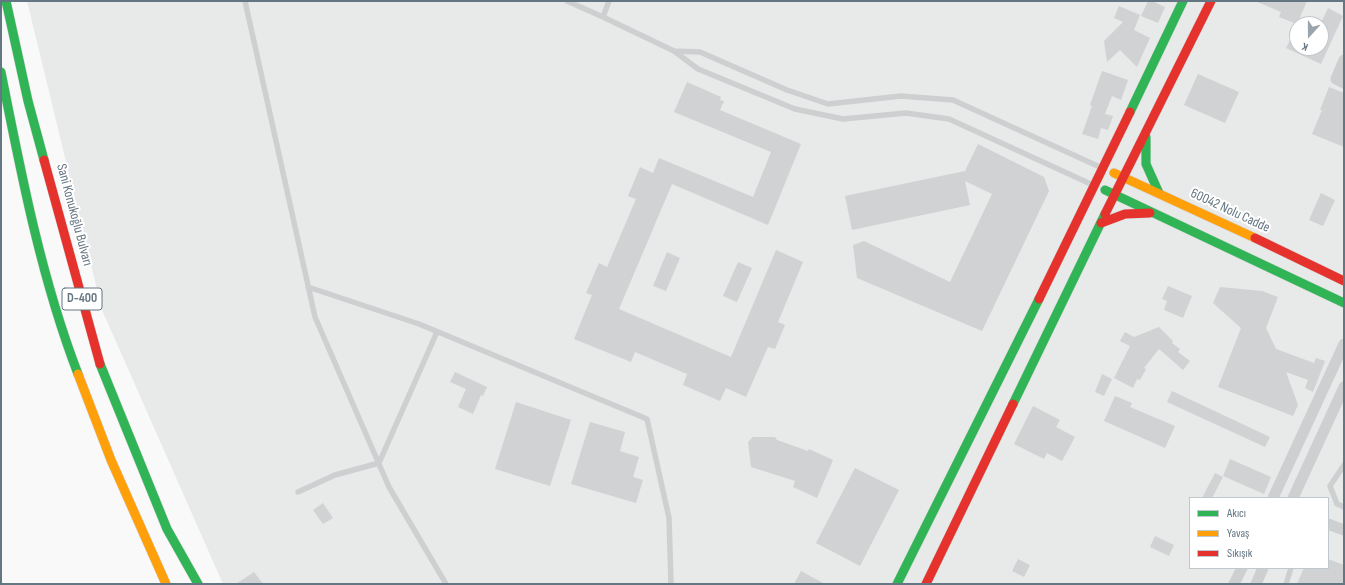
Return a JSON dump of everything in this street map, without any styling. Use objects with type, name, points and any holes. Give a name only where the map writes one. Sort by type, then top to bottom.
[{"type":"main road","name":"Sani Konukoğlu Bulvarı","points":[[6,1],[28,100],[100,365],[167,529],[198,584]]},
{"type":"main road","points":[[897,584],[1095,186],[1183,1]]},
{"type":"main road","points":[[926,584],[1101,223],[1211,1]]},
{"type":"main road","name":"D-400","points":[[1,72],[25,193],[63,335],[111,460],[166,584]]},
{"type":"main road","points":[[1146,132],[1146,164],[1159,193]]},
{"type":"main road","name":"60042 Nolu Cadde","points":[[1103,169],[1159,193],[1344,281]]},
{"type":"main road","points":[[1095,186],[1344,303]]},
{"type":"main road","points":[[1101,223],[1125,214],[1152,212]]},
{"type":"street","points":[[1344,60],[1336,79],[1344,83]]},
{"type":"street","points":[[1273,497],[1344,344]]},
{"type":"street","points":[[1293,497],[1344,387]]},
{"type":"street","points":[[1329,524],[1344,530]]},
{"type":"street","points":[[1234,584],[1242,569]]},
{"type":"street","points":[[1256,584],[1263,569]]},
{"type":"lane","points":[[245,1],[315,317],[389,487],[446,584]]},
{"type":"lane","points":[[567,1],[674,51],[698,69],[795,109],[843,119],[906,113],[949,119],[1095,186]]},
{"type":"lane","points":[[603,17],[610,1]]},
{"type":"lane","points":[[674,51],[700,52],[787,90],[828,104],[901,96],[953,100],[1103,169]]},
{"type":"lane","points":[[308,287],[419,324],[647,419],[669,518],[671,584]]},
{"type":"lane","points":[[379,463],[437,332]]},
{"type":"lane","points":[[298,492],[335,475],[379,463]]},
{"type":"lane","points":[[1344,465],[1330,486],[1337,504],[1344,507]]},
{"type":"lane","points":[[1286,584],[1291,569]]},
{"type":"shaded area","points":[[27,1],[1344,1],[1344,584],[223,584],[102,310]]},
{"type":"building","points":[[1148,1],[1152,1],[1165,7],[1158,23],[1141,16]]},
{"type":"building","points":[[1255,1],[1307,1],[1300,16],[1289,16],[1289,21],[1279,17],[1281,12]]},
{"type":"building","points":[[1119,6],[1140,15],[1134,30],[1150,38],[1137,67],[1120,50],[1107,62],[1104,41],[1123,22],[1114,18]]},
{"type":"building","points":[[1328,8],[1343,16],[1329,47],[1329,16],[1324,16]]},
{"type":"building","points":[[1289,42],[1289,49],[1286,48]]},
{"type":"building","points":[[1304,56],[1325,56],[1321,64]]},
{"type":"building","points":[[1102,71],[1128,80],[1121,100],[1112,96],[1105,114],[1113,116],[1108,130],[1101,128],[1098,139],[1082,134]]},
{"type":"building","points":[[1198,74],[1239,92],[1225,123],[1184,105]]},
{"type":"building","points":[[687,82],[721,97],[720,100],[724,101],[720,110],[801,144],[768,225],[672,184],[619,309],[731,357],[776,250],[803,262],[778,322],[785,325],[775,349],[768,347],[746,397],[726,388],[720,401],[683,385],[687,374],[635,352],[631,362],[574,339],[592,295],[586,293],[599,263],[607,267],[636,199],[628,196],[640,167],[653,173],[659,158],[753,197],[771,152],[674,112]]},
{"type":"building","points":[[1329,87],[1344,93],[1344,147],[1312,134],[1322,110],[1320,110]]},
{"type":"building","points":[[978,144],[1044,177],[1049,191],[982,331],[857,278],[853,245],[864,241],[950,282],[992,194],[965,181],[970,205],[852,230],[845,196],[965,171]]},
{"type":"building","points":[[1321,193],[1335,200],[1323,226],[1309,220]]},
{"type":"building","points":[[667,252],[680,258],[666,291],[653,286]]},
{"type":"building","points":[[738,262],[752,268],[737,302],[723,296]]},
{"type":"building","points":[[1168,286],[1192,296],[1183,318],[1164,310],[1167,301],[1162,299]]},
{"type":"building","points":[[1220,287],[1262,291],[1278,297],[1266,328],[1276,349],[1314,363],[1316,358],[1325,361],[1313,392],[1305,388],[1308,380],[1286,372],[1298,405],[1293,416],[1218,387],[1241,328],[1213,303]]},
{"type":"building","points":[[1159,327],[1173,341],[1172,343],[1180,349],[1178,352],[1190,361],[1183,370],[1159,349],[1144,368],[1146,369],[1140,380],[1137,379],[1133,388],[1114,378],[1130,346],[1120,341],[1125,332],[1134,337]]},
{"type":"building","points":[[455,372],[487,387],[483,396],[481,395],[473,414],[458,407],[466,389],[450,382]]},
{"type":"building","points":[[1102,374],[1112,379],[1104,396],[1095,392]]},
{"type":"building","points":[[1172,391],[1270,437],[1265,447],[1167,402]]},
{"type":"building","points":[[1115,396],[1132,403],[1130,407],[1175,426],[1165,448],[1104,421]]},
{"type":"building","points":[[516,402],[571,420],[550,486],[495,469]]},
{"type":"building","points":[[1033,406],[1060,420],[1056,427],[1075,437],[1062,461],[1047,453],[1044,459],[1014,444]]},
{"type":"building","points":[[590,422],[625,432],[620,451],[639,457],[633,477],[643,480],[636,503],[571,484]]},
{"type":"building","points":[[753,437],[775,437],[777,440],[808,451],[809,449],[833,460],[817,498],[793,487],[795,481],[751,467],[748,442]]},
{"type":"building","points":[[1230,459],[1271,477],[1264,494],[1223,476]]},
{"type":"building","points":[[855,468],[899,490],[860,566],[816,543]]},
{"type":"building","points":[[1215,473],[1223,477],[1213,497],[1203,497]]},
{"type":"building","points":[[323,503],[333,518],[323,524],[313,510]]},
{"type":"building","points":[[1155,536],[1174,545],[1169,556],[1150,547]]},
{"type":"building","points":[[1018,559],[1030,565],[1024,577],[1012,571]]},
{"type":"building","points":[[1329,559],[1344,565],[1344,584],[1297,584],[1304,569],[1329,569]]},
{"type":"building","points":[[801,571],[825,584],[794,584]]},
{"type":"building","points":[[254,572],[263,584],[236,584]]},
{"type":"traffic: fast","points":[[6,1],[28,101],[44,160]]},
{"type":"traffic: fast","points":[[1130,112],[1183,1]]},
{"type":"traffic: fast","points":[[1,72],[33,225],[53,301],[78,374]]},
{"type":"traffic: fast","points":[[1146,137],[1146,164],[1159,193]]},
{"type":"traffic: fast","points":[[1105,190],[1344,303]]},
{"type":"traffic: fast","points":[[1013,404],[1105,214]]},
{"type":"traffic: fast","points":[[897,584],[1039,299]]},
{"type":"traffic: fast","points":[[100,364],[167,529],[198,584]]},
{"type":"traffic: slow","points":[[1114,173],[1255,238]]},
{"type":"traffic: slow","points":[[78,374],[111,460],[166,584]]},
{"type":"traffic: jam","points":[[1105,214],[1211,1]]},
{"type":"traffic: jam","points":[[1039,299],[1130,112]]},
{"type":"traffic: jam","points":[[44,160],[100,364]]},
{"type":"traffic: jam","points":[[1101,223],[1125,214],[1150,213]]},
{"type":"traffic: jam","points":[[1255,238],[1344,281]]},
{"type":"traffic: jam","points":[[926,584],[1013,404]]}]
